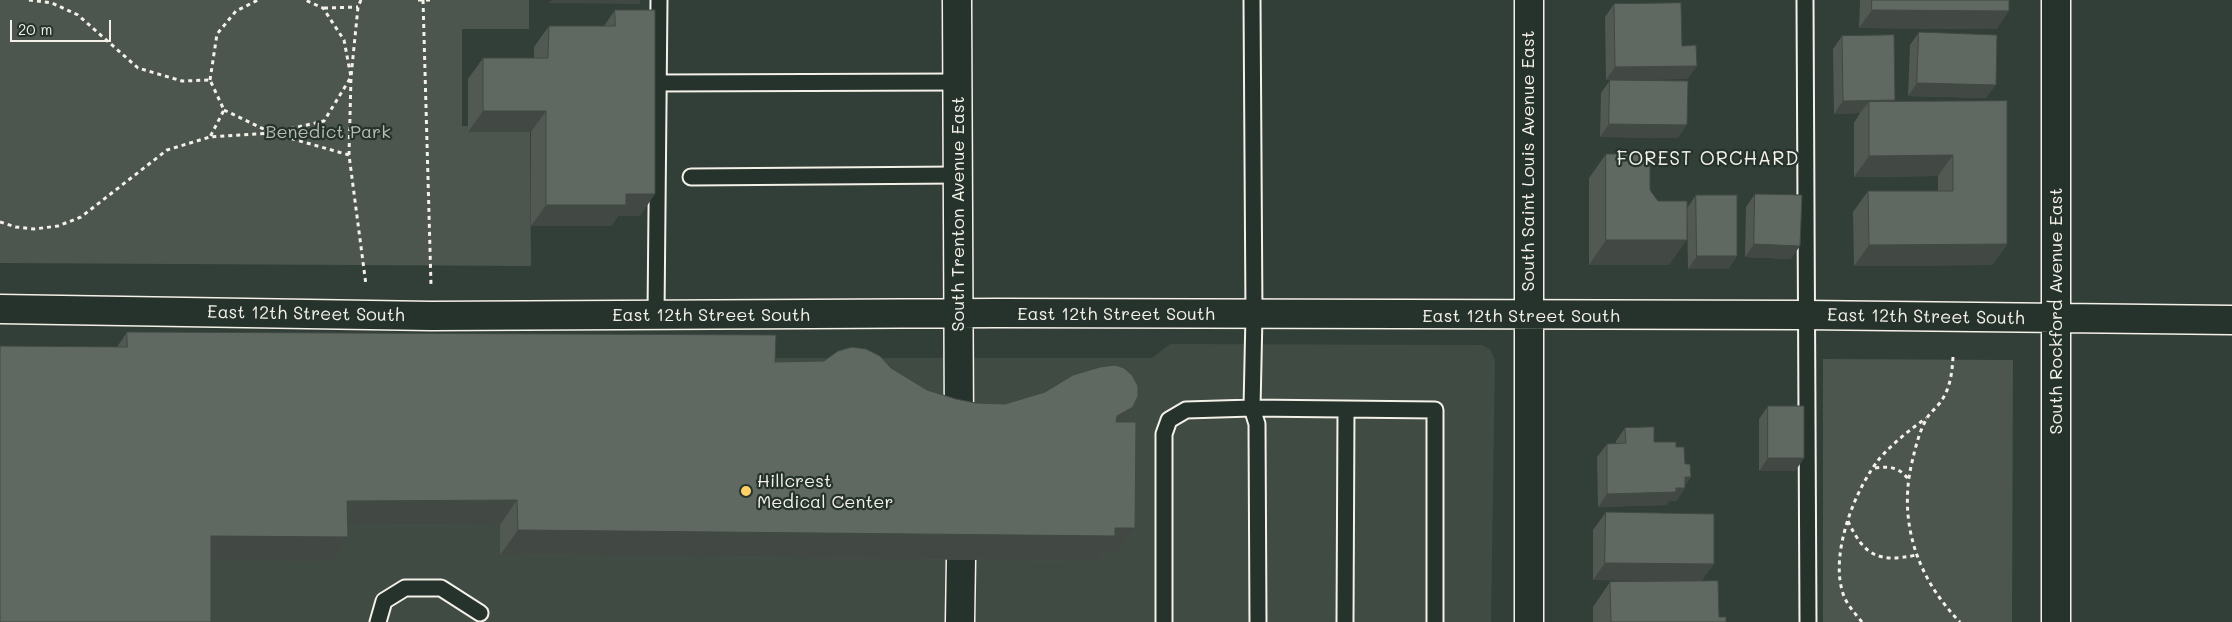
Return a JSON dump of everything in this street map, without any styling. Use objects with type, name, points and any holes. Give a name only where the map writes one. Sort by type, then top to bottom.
[{"type":"street","name":"South Trenton Avenue East","points":[[956,0],[959,428]]},
{"type":"street","name":"South Saint Louis Avenue East","points":[[1529,0],[1529,622]]},
{"type":"street","name":"South Rockford Avenue East","points":[[2056,0],[2056,622]]},
{"type":"street","name":"East 12th Street South","points":[[0,309],[370,316],[958,313],[1806,316],[2232,320]]},
{"type":"street","points":[[960,622],[961,559]]},
{"type":"lane","points":[[656,315],[659,0]]},
{"type":"lane","points":[[1252,0],[1254,315],[1252,408],[1257,424],[1258,622]]},
{"type":"lane","points":[[1805,0],[1808,622]]},
{"type":"lane","points":[[658,83],[957,82]]},
{"type":"lane","points":[[691,177],[957,175]]},
{"type":"lane","points":[[1164,622],[1164,434],[1169,420],[1186,410],[1252,408],[1435,410],[1435,622]]},
{"type":"lane","points":[[1344,622],[1346,410]]},
{"type":"lane","points":[[378,622],[384,601],[405,588],[441,588],[480,613]]},
{"type":"path","points":[[29,0],[52,3],[78,15],[138,68],[182,81],[210,80]]},
{"type":"path","points":[[258,0],[236,11],[217,34],[210,80],[224,110],[272,133],[349,155]]},
{"type":"path","points":[[305,0],[323,8],[358,7]]},
{"type":"path","points":[[361,0],[358,7],[351,77],[349,155],[370,316]]},
{"type":"path","points":[[418,0],[430,0]]},
{"type":"path","points":[[424,0],[431,316]]},
{"type":"path","points":[[0,222],[16,227],[34,229],[58,226],[81,217],[167,150],[210,137],[272,133],[324,121],[351,77],[344,40],[323,8]]},
{"type":"path","points":[[210,137],[224,110]]},
{"type":"path","points":[[1954,357],[1948,388],[1927,418],[1917,443],[1909,480],[1907,516],[1916,555],[1928,581],[1938,597],[1960,622]]},
{"type":"path","points":[[1862,622],[1849,607],[1842,590],[1839,572],[1841,546],[1848,521],[1864,485],[1880,459],[1904,434],[1927,418]]},
{"type":"path","points":[[1874,468],[1887,466],[1901,470],[1909,480]]},
{"type":"path","points":[[1848,521],[1855,536],[1869,552],[1896,560],[1916,555]]},
{"type":"shaded area","name":"Hillcrest Medical Center","points":[[1170,344],[1482,345],[1490,349],[1495,360],[1491,622],[0,622],[0,358],[1152,358]]},
{"type":"green space","name":"Benedict Park","points":[[0,0],[529,0],[529,29],[462,29],[462,126],[530,127],[531,266],[0,263]]},
{"type":"green space","points":[[1823,359],[2013,360],[2012,622],[1823,622]]},
{"type":"building","points":[[1872,0],[2009,0],[2009,11],[1872,10]]},
{"type":"building","points":[[1681,3],[1682,46],[1696,45],[1697,66],[1615,67],[1614,4]]},
{"type":"building","points":[[615,10],[655,10],[655,194],[626,194],[626,205],[546,205],[546,111],[483,111],[483,58],[548,58],[549,26],[615,26]]},
{"type":"building","points":[[1919,32],[1997,35],[1996,85],[1917,83]]},
{"type":"building","points":[[1894,35],[1895,100],[1843,101],[1842,36]]},
{"type":"building","points":[[1610,80],[1688,81],[1687,125],[1609,124]]},
{"type":"building","points":[[2007,101],[2007,244],[1869,245],[1868,191],[1953,191],[1953,155],[1869,156],[1869,102]]},
{"type":"building","points":[[1606,154],[1650,154],[1650,190],[1658,201],[1687,201],[1687,240],[1606,240]]},
{"type":"building","points":[[1755,194],[1802,195],[1800,246],[1754,244]]},
{"type":"building","points":[[1696,195],[1737,195],[1737,256],[1697,256]]},
{"type":"building","points":[[127,332],[776,335],[775,362],[824,361],[838,351],[852,347],[866,349],[880,356],[891,368],[927,390],[976,403],[1005,404],[1045,392],[1073,375],[1100,367],[1115,365],[1124,368],[1132,375],[1138,386],[1138,396],[1133,407],[1117,416],[1116,422],[1136,422],[1135,528],[1115,528],[1115,536],[518,530],[517,500],[347,501],[348,537],[211,536],[211,622],[0,622],[0,346],[127,347]]},
{"type":"building","points":[[1768,406],[1804,406],[1804,458],[1768,458]]},
{"type":"building","points":[[1654,427],[1654,442],[1676,442],[1676,447],[1684,447],[1685,464],[1690,464],[1691,477],[1685,477],[1685,488],[1676,488],[1676,492],[1607,494],[1607,444],[1626,443],[1625,428]]},
{"type":"building","points":[[1606,512],[1714,514],[1714,564],[1605,563]]},
{"type":"building","points":[[1718,581],[1719,617],[1726,617],[1726,622],[1611,622],[1610,582]]},
{"type":"place","name":"Hillcrest Medical Center","points":[[746,491]]},
{"type":"district","name":"FOREST ORCHARD","points":[[1708,159]]}]
